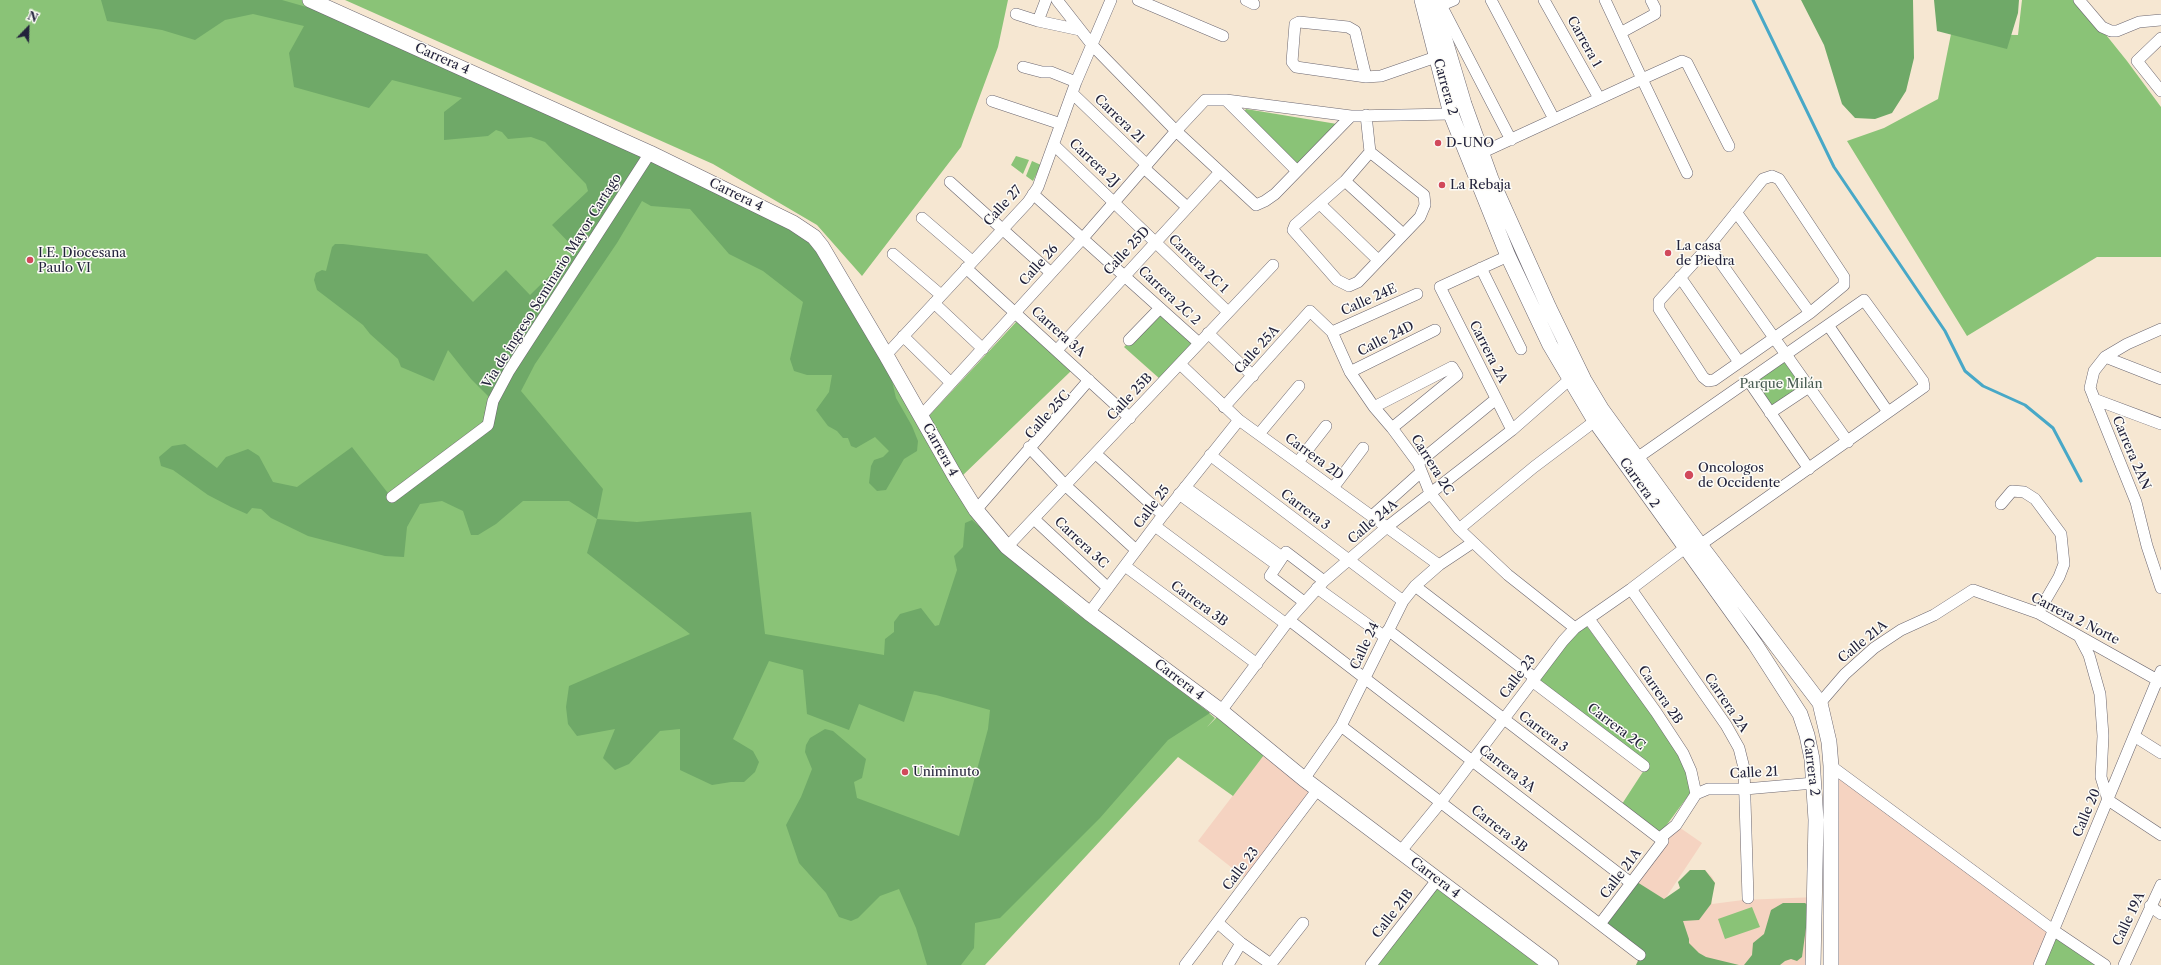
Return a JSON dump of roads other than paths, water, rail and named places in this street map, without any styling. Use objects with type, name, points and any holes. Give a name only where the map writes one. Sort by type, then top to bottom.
[{"type":"main road","name":"Carrera 4","points":[[310,0],[650,153],[793,223],[814,237],[822,247],[976,510],[1007,547],[1090,613],[1221,711],[1304,779],[1551,965]]},
{"type":"main road","name":"Carrera 2","points":[[1422,0],[1436,57],[1454,102],[1508,256],[1550,346],[1595,421],[1755,644],[1800,714],[1811,753],[1814,783],[1816,828],[1813,965]]},
{"type":"main road","name":"Carrera 2","points":[[1436,4],[1454,102],[1482,154],[1507,219],[1575,362],[1602,410],[1700,545],[1820,703],[1829,742],[1831,766],[1831,965]]},
{"type":"street","points":[[1038,21],[1046,0]]},
{"type":"street","points":[[1057,0],[1093,46],[1176,131],[1256,205],[1265,202],[1275,194],[1351,116]]},
{"type":"street","points":[[1138,0],[1223,36]]},
{"type":"street","points":[[1454,0],[1436,4],[1510,140]]},
{"type":"street","points":[[1491,0],[1554,119]]},
{"type":"street","name":"Carrera 1","points":[[1544,0],[1599,98]]},
{"type":"street","points":[[1605,0],[1622,32],[1642,79],[1687,173]]},
{"type":"street","points":[[1622,32],[1655,14],[1655,8],[1651,0]]},
{"type":"street","points":[[2079,0],[2102,27],[2111,31],[2117,31],[2139,22],[2161,20]]},
{"type":"street","name":"Calle 27","points":[[886,355],[1038,187],[1073,94],[1076,82],[1093,46],[1110,1]]},
{"type":"street","points":[[1016,14],[1038,21],[1080,30]]},
{"type":"street","points":[[1366,77],[1355,31],[1348,27],[1299,22],[1295,24],[1292,62],[1296,68],[1366,77],[1380,76],[1436,57]]},
{"type":"street","points":[[2161,38],[2137,61],[2161,91]]},
{"type":"street","points":[[1482,154],[1599,98],[1682,61],[1687,63],[1729,146]]},
{"type":"street","points":[[1023,67],[1042,72],[1051,72],[1076,82]]},
{"type":"street","name":"Carrera 2I","points":[[1073,94],[1187,207]]},
{"type":"street","name":"Calle 26","points":[[921,416],[1083,238],[1205,100],[1226,100],[1351,116],[1454,102]]},
{"type":"street","points":[[1226,100],[1297,171]]},
{"type":"street","points":[[992,101],[1061,124]]},
{"type":"street","points":[[1366,115],[1370,152],[1424,195],[1425,205],[1420,217],[1358,282],[1348,286],[1338,280],[1293,230],[1295,225],[1345,181],[1370,152]]},
{"type":"street","name":"Carrera 2J","points":[[1054,145],[1115,202]]},
{"type":"street","name":"Via de ingreso Seminario Mayor Cartago","points":[[392,497],[488,425],[494,401],[509,371],[650,153]]},
{"type":"street","name":"Calle 25D","points":[[1056,350],[1220,172]]},
{"type":"street","points":[[1772,176],[1779,179],[1844,277],[1844,284],[1810,313],[1714,380],[1708,381],[1703,377],[1658,305],[1659,301],[1709,246],[1764,178],[1772,176]]},
{"type":"street","points":[[1345,181],[1403,234]]},
{"type":"street","points":[[950,182],[1003,227],[1051,273]]},
{"type":"street","name":"Carrera 2C 2","points":[[1033,194],[1199,343]]},
{"type":"street","name":"Carrera 2C 1","points":[[1115,202],[1228,312]]},
{"type":"street","points":[[1320,204],[1378,260]]},
{"type":"street","points":[[1736,212],[1810,313]]},
{"type":"street","name":"Carrera 3A","points":[[922,218],[969,264],[1015,313],[1130,418]]},
{"type":"street","points":[[1709,246],[1848,442]]},
{"type":"street","points":[[893,254],[983,349]]},
{"type":"street","points":[[1508,256],[1481,268],[1521,349]]},
{"type":"street","name":"Calle 25B","points":[[1007,547],[1273,265]]},
{"type":"street","name":"Carrera 2A","points":[[1481,268],[1440,287],[1512,430]]},
{"type":"street","points":[[1680,277],[1739,362]]},
{"type":"street","name":"Calle 24E","points":[[1332,332],[1417,294]]},
{"type":"street","points":[[1637,458],[1864,300],[1923,381],[1924,386],[1848,442],[1700,545]]},
{"type":"street","points":[[1129,340],[1160,308]]},
{"type":"street","name":"Carrera 2C","points":[[1310,311],[1332,332],[1350,372],[1374,407],[1392,428],[1419,468],[1430,493],[1459,529],[1472,543],[1508,575],[1575,628]]},
{"type":"street","name":"Calle 25A","points":[[1224,407],[1310,311]]},
{"type":"street","points":[[1828,325],[1888,412]]},
{"type":"street","points":[[2105,357],[2127,344],[2161,329]]},
{"type":"street","name":"Calle 24D","points":[[1350,372],[1435,330]]},
{"type":"street","points":[[1208,333],[1253,376]]},
{"type":"street","points":[[903,336],[951,384]]},
{"type":"street","points":[[2105,357],[2161,379]]},
{"type":"street","name":"Carrera 2AN","points":[[2105,357],[2094,371],[2090,388],[2136,502],[2147,546],[2161,588]]},
{"type":"street","name":"Carrera 2D","points":[[1180,364],[1239,420],[1439,565]]},
{"type":"street","points":[[1374,407],[1452,367],[1457,375],[1392,428]]},
{"type":"street","name":"Calle 24A","points":[[1221,711],[1288,622],[1320,585],[1350,561],[1387,527],[1512,430],[1570,380]]},
{"type":"street","points":[[1748,380],[1809,469]]},
{"type":"street","name":"Calle 25C","points":[[976,510],[1092,383]]},
{"type":"street","points":[[1259,434],[1298,386]]},
{"type":"street","points":[[1770,413],[1809,386]]},
{"type":"street","points":[[2094,399],[2161,424]]},
{"type":"street","points":[[1372,516],[1419,468],[1496,400]]},
{"type":"street","name":"Calle 25","points":[[1090,613],[1163,515],[1239,420]]},
{"type":"street","points":[[1459,529],[1522,476],[1595,421]]},
{"type":"street","points":[[1298,462],[1326,426]]},
{"type":"street","points":[[1333,488],[1363,448]]},
{"type":"street","points":[[1031,450],[1065,485],[1136,550]]},
{"type":"street","points":[[1096,454],[1163,515]]},
{"type":"street","name":"Carrera 3","points":[[1210,455],[1403,601]]},
{"type":"street","points":[[1182,491],[1280,561]]},
{"type":"street","points":[[2001,504],[2012,491],[2024,492],[2035,498],[2061,534],[2064,564],[2059,577],[2038,613]]},
{"type":"street","name":"Carrera 3C","points":[[1034,518],[1108,588]]},
{"type":"street","points":[[1155,526],[1366,678]]},
{"type":"street","name":"Calle 24","points":[[1304,779],[1341,726],[1403,601],[1415,586],[1439,565],[1472,543]]},
{"type":"street","name":"Calle 23","points":[[1400,852],[1441,802],[1503,719],[1575,628],[1631,589],[1685,548]]},
{"type":"street","points":[[1304,602],[1270,576],[1286,552],[1320,585],[1386,634]]},
{"type":"street","name":"Carrera 3B","points":[[1124,566],[1257,664]]},
{"type":"street","name":"Carrera 2C","points":[[1415,586],[1644,766]]},
{"type":"street","name":"Carrera 2A","points":[[1631,589],[1734,739],[1742,757],[1745,789],[1748,898]]},
{"type":"street","name":"Carrera 2 Norte","points":[[1972,590],[2038,613],[2160,678]]},
{"type":"street","name":"Calle 21A","points":[[1820,703],[1845,674],[1874,648],[1901,630],[1934,615],[1972,590]]},
{"type":"street","name":"Carrera 2B","points":[[1589,618],[1656,712],[1683,753],[1691,771],[1696,794]]},
{"type":"street","name":"Carrera 3","points":[[1386,634],[1503,719],[1662,840]]},
{"type":"street","points":[[2077,634],[2089,655],[2100,694],[2103,736],[2102,777],[2108,800],[2161,835]]},
{"type":"street","name":"Carrera 3A","points":[[1366,678],[1631,883]]},
{"type":"street","name":"Calle 20","points":[[2039,965],[2134,736],[2160,678]]},
{"type":"street","name":"Carrera 3B","points":[[1341,726],[1640,954]]},
{"type":"street","points":[[2134,736],[2161,753]]},
{"type":"street","name":"Carrera 2","points":[[1831,766],[2053,930],[2105,965]]},
{"type":"street","name":"Calle 21","points":[[1696,794],[1708,789],[1745,789],[1814,783]]},
{"type":"street","name":"Calle 23","points":[[1185,965],[1318,789]]},
{"type":"street","name":"Calle 21A","points":[[1600,924],[1662,840],[1676,825],[1696,794]]},
{"type":"street","name":"Calle 21B","points":[[1371,965],[1437,880]]},
{"type":"street","name":"Calle 19A","points":[[2124,965],[2161,885]]},
{"type":"street","points":[[2150,906],[2161,914]]},
{"type":"street","points":[[1218,923],[1269,964],[1303,923]]},
{"type":"street","points":[[1228,965],[1241,943]]},
{"type":"waterway","points":[[1753,0],[1834,167],[1945,331],[1965,371],[1983,386],[2025,405],[2053,428],[2081,481]]},
{"type":"place","name":"D-UNO","points":[[1438,143]]},
{"type":"place","name":"La Rebaja","points":[[1442,185]]},
{"type":"place","name":"La casa de Piedra","points":[[1668,253]]},
{"type":"place","name":"I.E. Diocesana Paulo VI","points":[[30,260]]},
{"type":"place","name":"Oncologos de Occidente","points":[[1689,475]]},
{"type":"place","name":"Uniminuto","points":[[905,772]]},
{"type":"park label","name":"Parque Milán","points":[[1781,384]]}]
